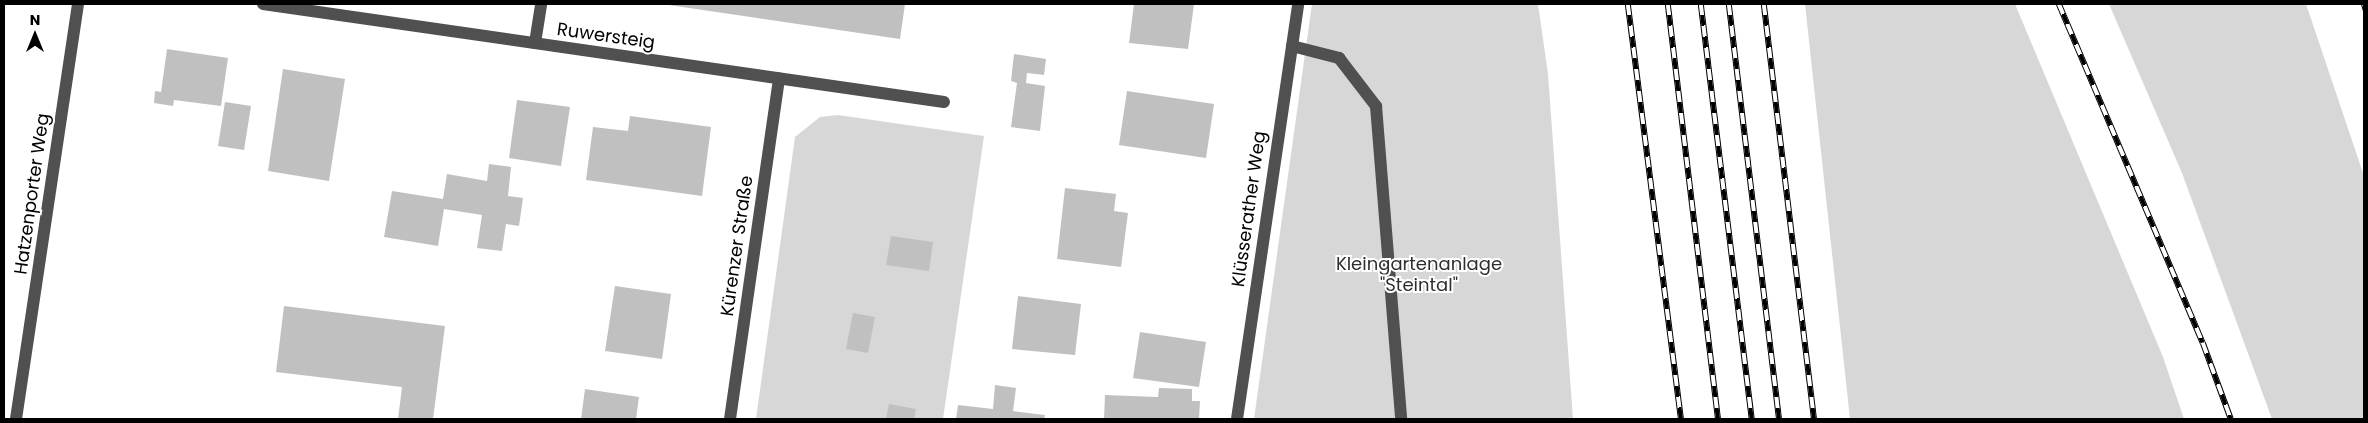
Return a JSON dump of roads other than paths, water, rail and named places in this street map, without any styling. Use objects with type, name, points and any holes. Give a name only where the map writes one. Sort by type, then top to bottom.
[{"type":"street","name":"Hatzenporter Weg","points":[[16,419],[78,4]]},
{"type":"street","name":"Ruwersteig","points":[[263,4],[944,102]]},
{"type":"street","points":[[535,43],[541,4]]},
{"type":"street","name":"Klüsserather Weg","points":[[1237,419],[1298,4]]},
{"type":"street","points":[[1292,46],[1339,58],[1376,106],[1401,419]]},
{"type":"street","name":"Kürenzer Straße","points":[[730,419],[779,79]]},
{"type":"tram line","points":[[2361,4],[2364,14]]},
{"type":"railway","points":[[1628,4],[1681,419]]},
{"type":"railway","points":[[1668,4],[1718,419]]},
{"type":"railway","points":[[1701,4],[1752,419]]},
{"type":"railway","points":[[1729,4],[1779,419]]},
{"type":"railway","points":[[1764,4],[1814,419]]},
{"type":"railway","points":[[2059,4],[2203,343],[2231,419]]},
{"type":"park label","name":"Kleingartenanlage \"Steintal\"","points":[[1419,275]]}]
